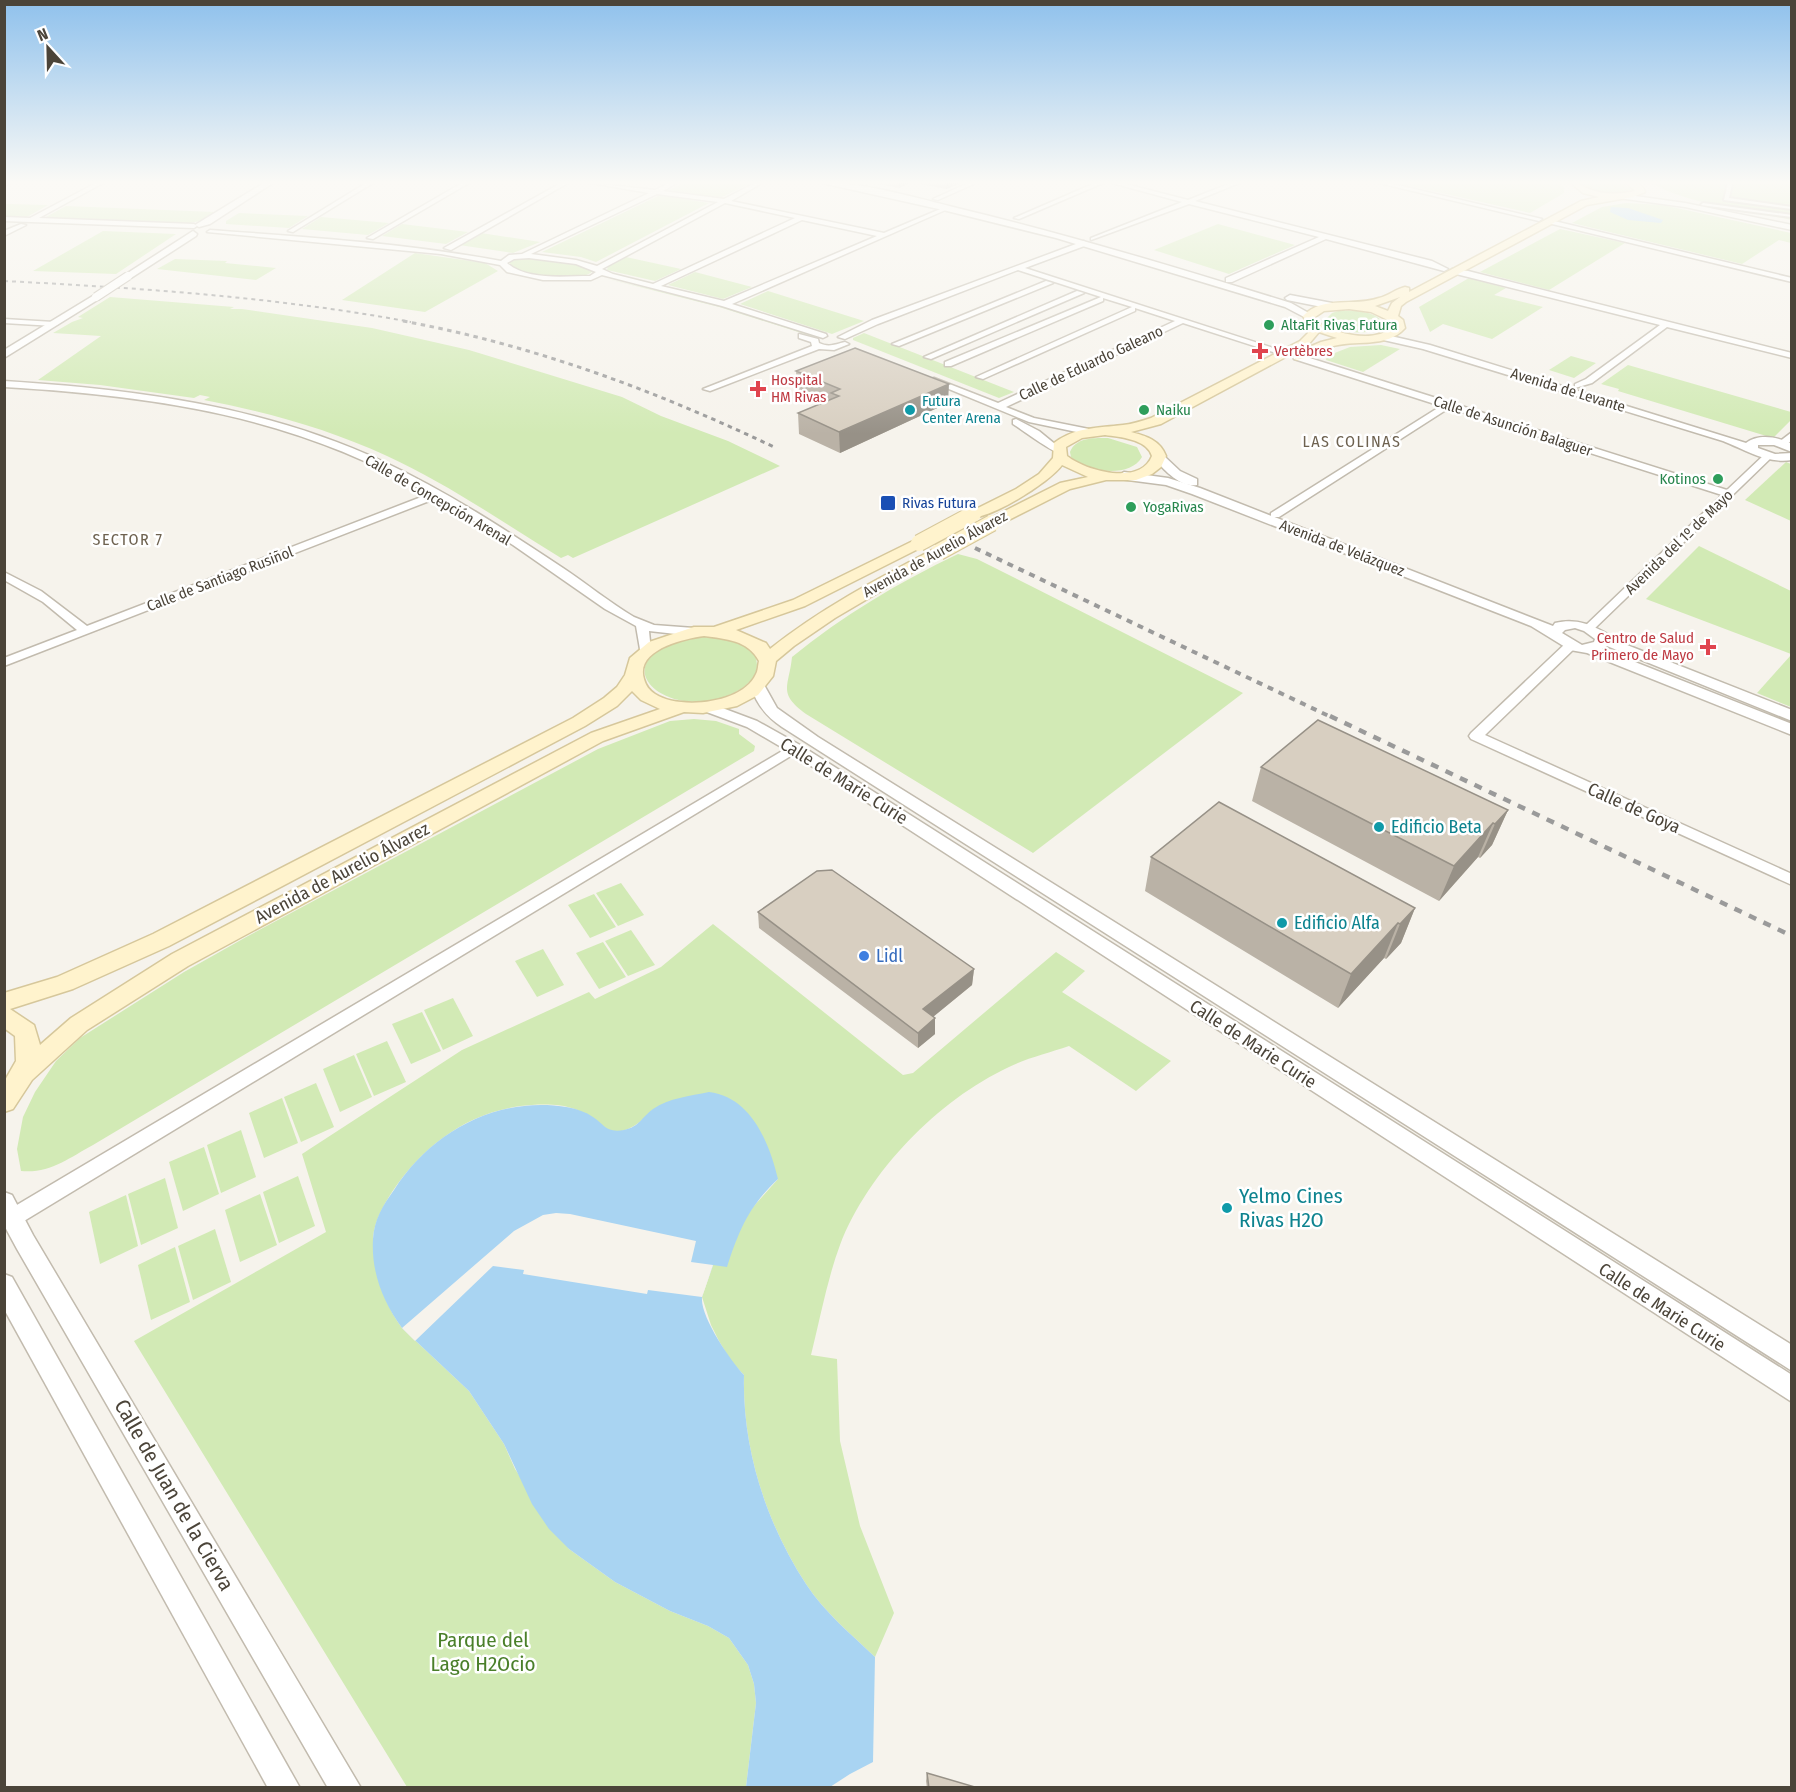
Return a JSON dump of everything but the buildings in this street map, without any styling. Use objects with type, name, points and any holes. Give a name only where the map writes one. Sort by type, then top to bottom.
[{"type":"main road","points":[[1157,453],[1157,436],[1172,424],[1291,355],[1313,334],[1313,311],[1332,306],[1359,306],[1383,301],[1449,267]]},
{"type":"main road","points":[[1392,316],[1396,305],[1402,300],[1463,267]]},
{"type":"main road","points":[[1105,431],[1128,429],[1156,421],[1291,355],[1325,344],[1355,338],[1382,337],[1397,332],[1400,328],[1397,320],[1392,316],[1359,306]]},
{"type":"main road","points":[[1312,321],[1332,334],[1355,338]]},
{"type":"main road","points":[[1105,431],[1136,437],[1157,453]]},
{"type":"main road","name":"Avenida de Aurelio Álvarez","points":[[719,632],[799,603],[919,543],[1044,476],[1055,467],[1062,442],[1071,437],[1105,431]]},
{"type":"main road","name":"Avenida de Aurelio Álvarez","points":[[768,659],[808,626],[939,552],[1065,486],[1149,469],[1156,464],[1157,453]]},
{"type":"main road","points":[[1059,454],[1068,465],[1081,471],[1120,476]]},
{"type":"main road","points":[[694,632],[719,632],[751,641],[762,649],[768,659],[768,671],[758,686],[740,699],[709,708],[679,708],[666,705],[644,694],[637,686],[634,675],[636,664],[645,652],[659,642],[694,632]]},
{"type":"main road","name":"Avenida de Aurelio Álvarez","points":[[4,1002],[109,965],[161,940],[579,722],[615,700],[626,690],[634,675]]},
{"type":"main road","name":"Avenida de Aurelio Álvarez","points":[[4,1102],[25,1073],[79,1024],[180,960],[551,760],[597,737],[679,708]]},
{"type":"main road","points":[[4,1016],[26,1031],[31,1051],[25,1073]]},
{"type":"street","points":[[4,355],[141,267]]},
{"type":"street","points":[[506,267],[510,270],[543,278],[600,280],[708,307],[819,341],[846,346]]},
{"type":"street","points":[[586,267],[725,304],[832,348],[846,346],[1022,267]]},
{"type":"street","points":[[598,270],[604,267]]},
{"type":"street","points":[[655,286],[697,267]]},
{"type":"street","points":[[725,304],[811,267]]},
{"type":"street","points":[[1169,267],[1288,305],[1312,321]]},
{"type":"street","points":[[1181,267],[1300,301],[1332,306]]},
{"type":"street","points":[[1229,280],[1259,267]]},
{"type":"street","points":[[1438,267],[1444,269]]},
{"type":"street","points":[[1736,267],[1791,280]]},
{"type":"street","name":"Calle de Asunción Balaguer","points":[[1018,268],[1729,494]]},
{"type":"street","points":[[581,279],[597,276],[598,270]]},
{"type":"street","points":[[1455,271],[1791,356]]},
{"type":"street","points":[[896,344],[1049,283]]},
{"type":"street","points":[[928,357],[1080,293]]},
{"type":"street","points":[[948,364],[1100,299]]},
{"type":"street","points":[[980,377],[1132,309]]},
{"type":"street","name":"Calle de Eduardo Galeano","points":[[998,407],[1183,320]]},
{"type":"street","points":[[4,321],[54,324]]},
{"type":"street","points":[[1578,386],[1663,328],[1664,323]]},
{"type":"street","name":"Avenida de Levante","points":[[1400,328],[1434,342],[1757,444]]},
{"type":"street","name":"Avenida de Levante","points":[[1382,337],[1426,346],[1757,444]]},
{"type":"street","points":[[707,389],[819,341]]},
{"type":"street","points":[[1059,454],[1023,425],[920,379],[1032,420],[1091,432]]},
{"type":"street","name":"Calle de Concepción Arenal","points":[[4,384],[140,397],[294,430],[380,464],[436,495],[641,625],[694,632]]},
{"type":"street","points":[[1275,514],[1448,405]]},
{"type":"street","points":[[1788,453],[1791,435]]},
{"type":"street","points":[[1757,444],[1788,453]]},
{"type":"street","points":[[1757,444],[1768,456],[1788,453]]},
{"type":"street","name":"Avenida de Velázquez","points":[[1157,453],[1176,474],[1187,480],[1542,618],[1560,629]]},
{"type":"street","name":"Avenida del 1º de Mayo","points":[[1589,628],[1768,456]]},
{"type":"street","name":"Avenida de Velázquez","points":[[1120,476],[1162,481],[1196,491],[1536,623],[1560,629]]},
{"type":"street","name":"Calle de Santiago Rusiñol","points":[[4,662],[436,495]]},
{"type":"street","points":[[4,574],[33,588],[61,608],[86,631]]},
{"type":"street","points":[[641,625],[645,652]]},
{"type":"street","points":[[1791,716],[1602,638],[1589,628],[1560,629],[1558,638],[1570,646],[1589,649],[1791,730]]},
{"type":"street","points":[[1589,649],[1598,646],[1602,638]]},
{"type":"street","name":"Calle de Goya","points":[[1570,646],[1476,736],[1791,880]]},
{"type":"street","name":"Calle de Marie Curie","points":[[758,686],[764,704],[772,712],[812,740],[1791,1359]]},
{"type":"street","name":"Calle de Marie Curie","points":[[709,708],[752,724],[794,748],[1791,1390]]},
{"type":"street","points":[[8,1210],[794,748]]},
{"type":"street","name":"Calle de Juan de la Cierva","points":[[8,1210],[346,1788]]},
{"type":"street","points":[[4,1286],[285,1788]]},
{"type":"green space","points":[[41,267],[127,267],[116,274],[33,271]]},
{"type":"green space","points":[[161,267],[276,268],[256,280],[157,269]]},
{"type":"green space","points":[[394,267],[491,267],[498,271],[425,312],[342,300]]},
{"type":"green space","points":[[511,267],[582,267],[592,270],[583,276],[562,279],[528,273]]},
{"type":"green space","points":[[608,267],[670,267],[681,269],[655,281],[607,270]]},
{"type":"green space","points":[[1206,267],[1246,267],[1229,274]]},
{"type":"green space","points":[[1490,267],[1587,267],[1549,290],[1480,272]]},
{"type":"green space","points":[[695,272],[752,287],[723,299],[668,285]]},
{"type":"green space","points":[[604,278],[722,306],[817,336],[814,337],[719,307]]},
{"type":"green space","points":[[1469,278],[1506,288],[1494,295],[1543,307],[1492,339],[1443,324],[1430,332],[1419,307]]},
{"type":"green space","points":[[768,291],[864,321],[832,334],[740,304]]},
{"type":"green space","points":[[110,297],[234,307],[230,309],[372,328],[469,350],[622,397],[661,416],[728,441],[780,466],[573,558],[568,555],[561,558],[476,504],[410,467],[365,446],[320,430],[251,410],[204,400],[210,397],[200,395],[194,398],[100,385],[38,380],[101,336],[53,333],[83,318],[78,317]]},
{"type":"green space","points":[[1338,311],[1370,314],[1376,316],[1384,325],[1371,331],[1345,331],[1326,319]]},
{"type":"green space","points":[[864,333],[1014,392],[999,398],[853,340]]},
{"type":"green space","points":[[1381,345],[1400,349],[1363,372],[1326,360],[1327,356],[1350,347]]},
{"type":"green space","points":[[1571,356],[1596,363],[1574,378],[1549,370]]},
{"type":"green space","points":[[1628,365],[1791,412],[1791,420],[1773,438],[1601,384]]},
{"type":"green space","points":[[1091,438],[1108,438],[1137,447],[1142,457],[1128,468],[1108,471],[1087,466],[1071,457],[1070,452],[1076,443]]},
{"type":"green space","points":[[1786,462],[1791,464],[1791,521],[1745,500]]},
{"type":"green space","points":[[1699,546],[1791,591],[1791,654],[1646,599]]},
{"type":"green space","points":[[958,554],[977,559],[1243,693],[1033,853],[806,714],[788,695],[787,683],[792,657],[872,601]]},
{"type":"green space","points":[[697,637],[734,641],[750,649],[757,665],[755,673],[746,686],[713,700],[689,702],[667,696],[652,686],[645,674],[648,660],[665,647]]},
{"type":"green space","points":[[1791,655],[1791,707],[1757,693]]},
{"type":"green space","points":[[694,719],[716,721],[739,729],[739,734],[755,746],[754,751],[67,1160],[50,1168],[21,1171],[17,1149],[23,1117],[35,1092],[56,1061],[80,1038],[184,972],[248,936],[598,749],[670,721]]},
{"type":"green space","points":[[621,883],[644,915],[618,926],[596,893]]},
{"type":"green space","points":[[594,894],[616,927],[590,938],[568,905]]},
{"type":"green space","name":"Parque del Lago H2Ocio","points":[[713,924],[903,1075],[913,1073],[1056,952],[1085,971],[1062,992],[1171,1061],[1136,1091],[1069,1046],[1009,1067],[957,1098],[908,1141],[868,1191],[852,1218],[831,1272],[811,1355],[837,1359],[840,1441],[860,1526],[894,1613],[875,1657],[838,1622],[813,1594],[779,1536],[759,1484],[752,1457],[744,1402],[744,1375],[731,1361],[719,1341],[702,1297],[713,1265],[735,1242],[742,1223],[778,1179],[652,1110],[636,1125],[622,1131],[615,1131],[608,1130],[569,1107],[548,1104],[520,1106],[481,1116],[463,1125],[431,1147],[392,1192],[375,1226],[373,1250],[377,1274],[389,1308],[402,1328],[469,1391],[504,1444],[515,1469],[569,1549],[615,1582],[729,1638],[748,1665],[754,1684],[756,1703],[746,1787],[407,1787],[134,1341],[326,1232],[302,1154],[462,1050],[589,992],[595,999],[661,967]]},
{"type":"green space","points":[[631,930],[655,965],[628,976],[605,941]]},
{"type":"green space","points":[[603,942],[626,977],[599,989],[576,953]]},
{"type":"green space","points":[[543,949],[564,985],[537,997],[515,961]]},
{"type":"green space","points":[[453,998],[473,1036],[443,1050],[424,1010]]},
{"type":"green space","points":[[422,1012],[441,1051],[411,1064],[392,1024]]},
{"type":"green space","points":[[387,1041],[406,1082],[374,1096],[356,1054]]},
{"type":"green space","points":[[354,1055],[372,1097],[340,1112],[323,1069]]},
{"type":"green space","points":[[316,1083],[334,1127],[301,1142],[284,1097]]},
{"type":"green space","points":[[282,1098],[298,1143],[264,1158],[249,1113]]},
{"type":"green space","points":[[241,1130],[256,1177],[221,1193],[207,1145]]},
{"type":"green space","points":[[204,1147],[219,1194],[183,1211],[169,1162]]},
{"type":"green space","points":[[298,1176],[315,1226],[279,1243],[263,1192]]},
{"type":"green space","points":[[165,1178],[178,1228],[141,1245],[128,1194]]},
{"type":"green space","points":[[260,1194],[277,1245],[240,1262],[225,1210]]},
{"type":"green space","points":[[126,1195],[138,1246],[100,1264],[89,1212]]},
{"type":"green space","points":[[215,1229],[231,1282],[193,1300],[178,1246]]},
{"type":"green space","points":[[175,1247],[190,1302],[151,1320],[138,1265]]},
{"type":"water","points":[[709,1092],[736,1102],[747,1112],[763,1137],[778,1179],[759,1199],[746,1219],[727,1267],[713,1265],[702,1297],[703,1306],[717,1338],[744,1375],[744,1402],[752,1457],[759,1484],[779,1536],[813,1594],[838,1622],[875,1657],[873,1762],[830,1787],[746,1787],[756,1703],[754,1684],[748,1665],[729,1638],[615,1582],[569,1549],[549,1529],[532,1504],[504,1444],[469,1391],[402,1328],[384,1297],[376,1275],[373,1239],[380,1213],[407,1172],[438,1141],[457,1129],[497,1111],[554,1105],[581,1111],[606,1128],[618,1131],[633,1127],[653,1109],[666,1102]]},
{"type":"pier","points":[[556,1213],[696,1241],[691,1262],[713,1265],[702,1297],[648,1290],[647,1294],[523,1274],[524,1270],[493,1266],[415,1341],[402,1328],[514,1231],[543,1215]]},
{"type":"railway","points":[[4,281],[259,300],[411,322]]},
{"type":"railway","points":[[403,321],[546,356],[638,388],[774,447]]},
{"type":"railway","points":[[975,548],[1333,718]]},
{"type":"railway","points":[[1330,716],[1792,936]]},
{"type":"place","name":"AltaFit Rivas Futura","points":[[1269,325]]},
{"type":"place","name":"Vertèbres","points":[[1260,351]]},
{"type":"place","name":"Hospital HM Rivas","points":[[758,389]]},
{"type":"place","name":"Futura Center Arena","points":[[910,410]]},
{"type":"place","name":"Naiku","points":[[1144,410]]},
{"type":"place","name":"Kotinos","points":[[1718,479]]},
{"type":"place","name":"Rivas Futura","points":[[888,503]]},
{"type":"place","name":"YogaRivas","points":[[1131,507]]},
{"type":"place","name":"Centro de Salud Primero de Mayo","points":[[1708,647]]},
{"type":"place","name":"Edificio Beta","points":[[1379,827]]},
{"type":"place","name":"Edificio Alfa","points":[[1282,923]]},
{"type":"place","name":"Lidl","points":[[864,956]]},
{"type":"place","name":"Yelmo Cines Rivas H2O","points":[[1227,1208]]},
{"type":"district","name":"LAS COLINAS","points":[[1352,441]]},
{"type":"district","name":"SECTOR 7","points":[[128,539]]}]
